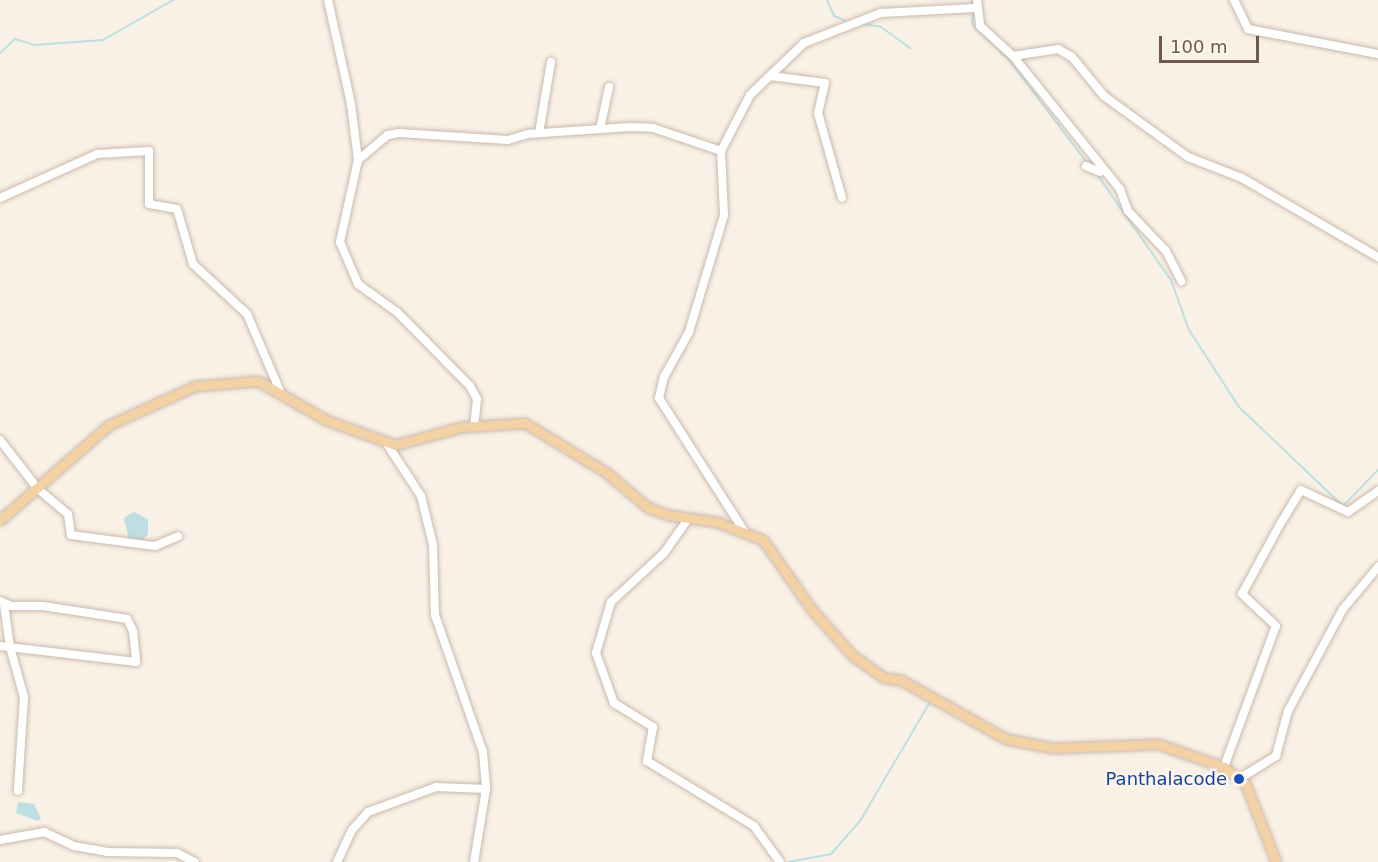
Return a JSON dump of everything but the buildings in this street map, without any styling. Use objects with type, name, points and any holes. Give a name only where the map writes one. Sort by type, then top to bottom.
[{"type":"main road","points":[[0,520],[109,425],[147,405],[195,386],[229,380],[258,381],[280,391],[326,420],[387,444],[474,427],[525,423],[607,473],[647,507],[688,519],[717,522],[763,540],[812,610],[853,656],[885,678],[901,680],[1006,739],[1053,748],[1158,744],[1224,767],[1239,779],[1259,810],[1276,862]]},
{"type":"street","points":[[328,0],[351,104],[358,160],[340,242],[358,284],[398,313],[460,372],[477,399],[474,427]]},
{"type":"street","points":[[1234,0],[1248,29],[1378,54]]},
{"type":"street","points":[[744,531],[658,398],[664,377],[689,332],[724,215],[721,151],[750,95],[804,43],[881,13],[976,4],[987,35],[1013,56],[1120,189],[1128,211],[1166,251],[1181,281]]},
{"type":"street","points":[[1013,56],[1058,49],[1072,57],[1104,96],[1188,157],[1242,178],[1378,257]]},
{"type":"street","points":[[539,133],[551,62]]},
{"type":"street","points":[[770,76],[825,83],[818,113],[842,198]]},
{"type":"street","points":[[600,129],[609,87]]},
{"type":"street","points":[[358,160],[388,135],[441,133],[489,140],[539,133],[600,129],[653,128],[721,151]]},
{"type":"street","points":[[0,198],[97,154],[149,151],[148,204],[177,209],[193,264],[247,314],[280,391]]},
{"type":"street","points":[[1086,166],[1100,172]]},
{"type":"street","points":[[0,440],[38,489],[68,514],[71,535],[155,546],[178,537]]},
{"type":"street","points":[[387,444],[421,496],[433,545],[435,615],[483,752],[486,789],[474,862]]},
{"type":"street","points":[[1224,767],[1276,626],[1242,594],[1279,526],[1301,490],[1348,512],[1378,491]]},
{"type":"street","points":[[688,519],[664,553],[611,602],[596,653],[615,703],[653,727],[647,761],[754,826],[780,862]]},
{"type":"street","points":[[1239,779],[1276,756],[1294,701],[1343,609],[1378,567]]},
{"type":"street","points":[[0,646],[10,647],[136,662],[127,619],[2,602],[10,647],[24,697],[18,791]]},
{"type":"street","points":[[337,862],[352,830],[368,812],[436,787],[486,789]]},
{"type":"street","points":[[0,840],[44,832],[74,846],[107,852],[177,853],[195,862]]},
{"type":"water","points":[[134,512],[148,519],[148,534],[137,547],[129,540],[124,518]]},
{"type":"water","points":[[18,802],[34,804],[41,818],[38,821],[16,813]]},
{"type":"waterway","points":[[0,53],[15,39],[35,45],[103,40],[173,0]]},
{"type":"waterway","points":[[827,0],[834,16],[844,20]]},
{"type":"waterway","points":[[973,11],[972,24],[1010,61],[1088,164]]},
{"type":"waterway","points":[[863,24],[881,27],[911,49]]},
{"type":"waterway","points":[[1096,173],[1171,280],[1189,330],[1239,407],[1343,506],[1378,470]]},
{"type":"waterway","points":[[788,862],[831,854],[860,821],[929,704]]},
{"type":"place","name":"Panthalacode","points":[[1239,779]]}]
